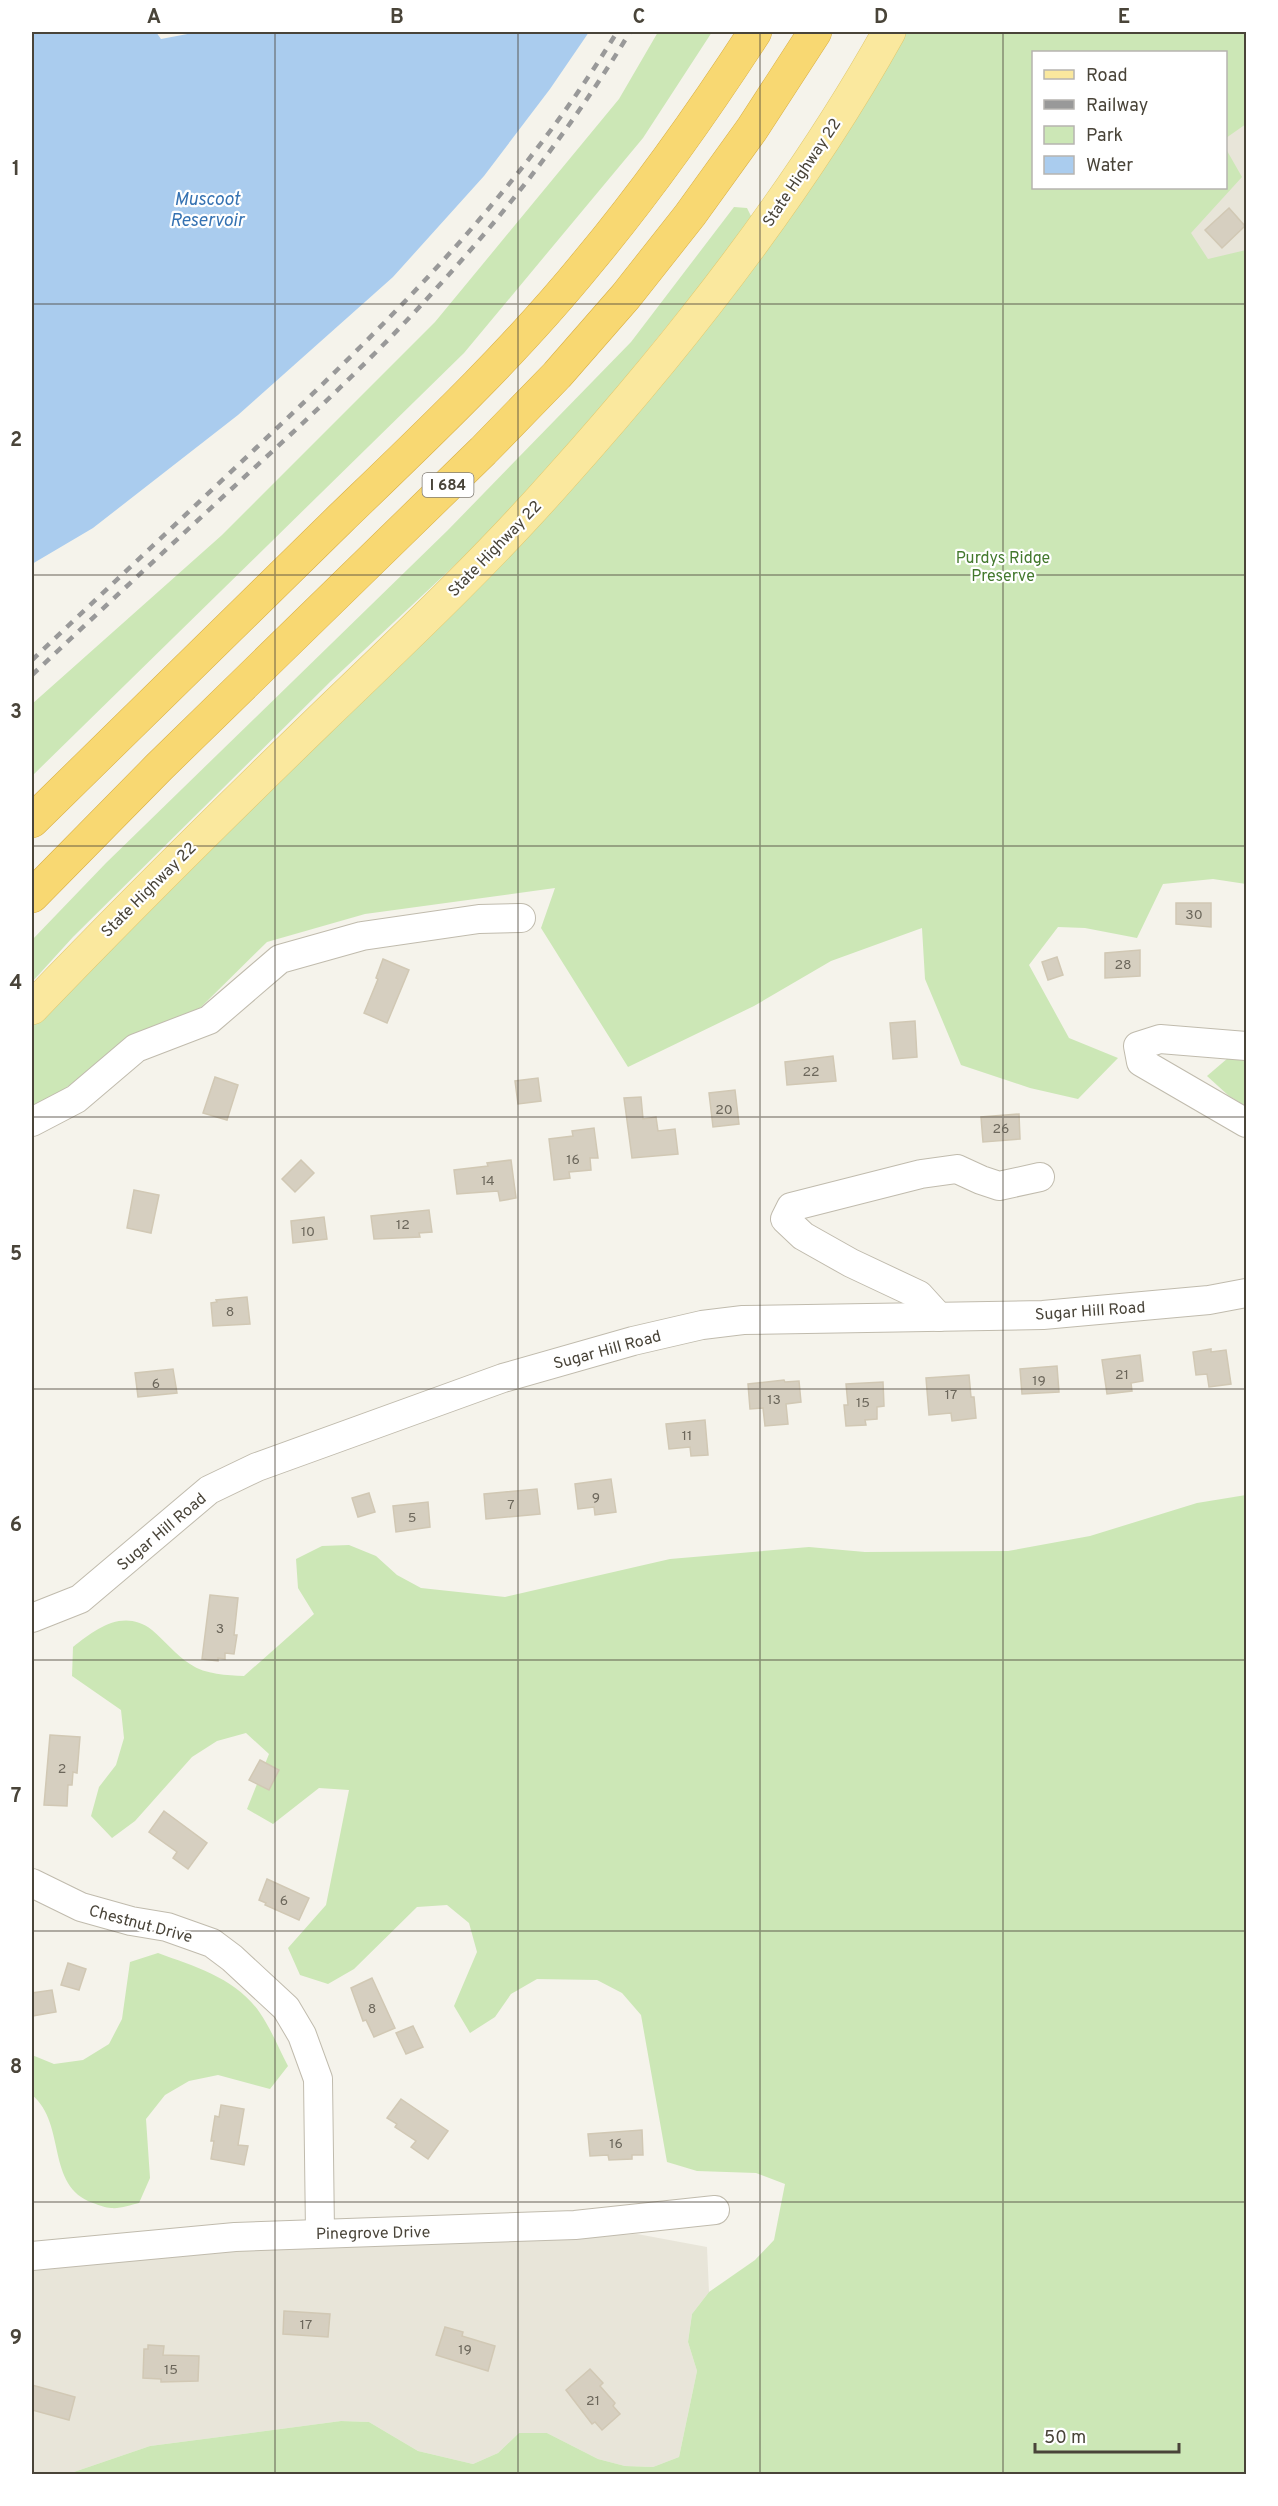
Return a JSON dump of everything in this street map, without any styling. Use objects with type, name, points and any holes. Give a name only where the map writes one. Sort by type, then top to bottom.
[{"type":"highway","name":"I 684","points":[[32,821],[447,416],[519,341],[587,264],[650,184],[710,101],[754,32]]},
{"type":"highway","name":"I 684","points":[[32,896],[159,767],[483,451],[557,375],[626,296],[690,214],[752,129],[815,32]]},
{"type":"main road","name":"State Highway 22","points":[[32,1008],[180,856],[449,594],[559,480],[679,339],[736,265],[823,140],[889,32]]},
{"type":"street","points":[[32,1122],[76,1099],[136,1048],[209,1020],[280,959],[362,936],[479,919],[521,918]]},
{"type":"street","points":[[1246,1046],[1160,1039],[1138,1046],[1141,1062],[1246,1123]]},
{"type":"street","points":[[939,1317],[919,1295],[850,1263],[803,1236],[785,1219],[791,1207],[921,1174],[957,1169],[999,1186],[1040,1177]]},
{"type":"street","name":"Sugar Hill Road","points":[[32,1618],[80,1599],[209,1490],[257,1467],[503,1378],[633,1341],[702,1325],[743,1320],[1043,1315],[1209,1300],[1246,1293]]},
{"type":"street","name":"Chestnut Drive","points":[[32,1883],[81,1907],[131,1921],[167,1927],[212,1943],[232,1958],[286,2008],[302,2034],[318,2079],[320,2232]]},
{"type":"street","name":"Pinegrove Drive","points":[[32,2256],[235,2237],[575,2224],[715,2210]]},
{"type":"shaded area","points":[[1246,32],[1246,269],[1162,259],[1227,189],[1227,63]]},
{"type":"shaded area","points":[[637,2234],[707,2247],[709,2292],[692,2314],[688,2342],[697,2371],[679,2457],[653,2467],[625,2466],[598,2459],[547,2433],[519,2433],[498,2453],[473,2464],[418,2451],[369,2422],[341,2421],[150,2446],[68,2474],[32,2474],[32,2271],[132,2255]]},
{"type":"green space","points":[[658,32],[712,32],[643,138],[464,353],[32,776],[32,704],[222,535],[435,322],[619,99]]},
{"type":"green space","name":"Purdys Ridge Preserve","points":[[905,32],[1246,32],[1246,124],[1227,137],[1227,51],[1032,51],[1032,189],[1227,189],[1227,151],[1242,177],[1191,233],[1208,259],[1246,250],[1246,884],[1213,879],[1163,884],[1137,938],[1085,928],[1058,927],[1029,965],[1069,1038],[1118,1058],[1078,1099],[1030,1088],[961,1065],[925,979],[922,928],[831,961],[754,1006],[628,1067],[541,928],[555,888],[365,914],[267,942],[197,1011],[96,1067],[32,1111],[32,1017],[324,725],[839,142]]},
{"type":"green space","points":[[734,207],[747,208],[753,220],[595,415],[488,534],[331,681],[73,937],[32,982],[32,940],[106,863],[448,530],[631,342]]},
{"type":"green space","points":[[1228,1058],[1246,1059],[1246,1106],[1229,1096],[1207,1076]]},
{"type":"green space","points":[[1246,1495],[1246,2474],[68,2474],[150,2446],[341,2421],[369,2422],[418,2451],[473,2464],[498,2453],[519,2433],[547,2433],[598,2459],[625,2466],[653,2467],[679,2457],[697,2371],[688,2342],[692,2314],[709,2292],[755,2260],[774,2240],[785,2184],[756,2173],[697,2171],[667,2162],[641,2015],[622,1993],[597,1980],[537,1979],[511,1994],[495,2017],[470,2033],[454,2006],[477,1952],[469,1923],[447,1905],[417,1907],[354,1969],[328,1984],[300,1975],[288,1948],[326,1905],[349,1790],[319,1788],[273,1824],[247,1809],[269,1754],[246,1733],[217,1741],[192,1757],[135,1821],[112,1838],[91,1816],[99,1787],[116,1765],[124,1738],[121,1710],[72,1676],[73,1647],[100,1628],[120,1621],[131,1621],[152,1630],[196,1668],[217,1674],[244,1676],[314,1614],[298,1588],[296,1559],[322,1546],[349,1545],[376,1556],[397,1575],[421,1588],[505,1597],[670,1559],[809,1547],[865,1552],[1008,1551],[1090,1536],[1197,1503]]},
{"type":"green space","points":[[158,1953],[214,1975],[239,1991],[260,2013],[288,2066],[270,2089],[218,2075],[189,2081],[165,2095],[146,2119],[150,2178],[139,2203],[107,2208],[78,2195],[68,2183],[50,2122],[43,2107],[32,2095],[32,2055],[54,2064],[83,2060],[109,2044],[122,2019],[130,1962]]},
{"type":"water","name":"Muscoot Reservoir","points":[[32,32],[156,32],[161,39],[198,32],[589,32],[550,89],[484,176],[393,277],[238,415],[93,528],[32,564]]},
{"type":"building","points":[[1229,208],[1245,226],[1222,248],[1205,230]]},
{"type":"building","points":[[1176,903],[1211,903],[1211,927],[1176,924]]},
{"type":"building","points":[[1140,950],[1140,976],[1105,978],[1105,953]]},
{"type":"building","points":[[1057,957],[1063,975],[1048,980],[1042,962]]},
{"type":"building","points":[[383,959],[409,970],[387,1023],[364,1013],[378,979],[376,978]]},
{"type":"building","points":[[915,1021],[917,1057],[893,1059],[890,1023]]},
{"type":"building","points":[[833,1056],[836,1081],[787,1085],[785,1062]]},
{"type":"building","points":[[215,1077],[238,1085],[227,1120],[203,1113]]},
{"type":"building","points":[[538,1078],[541,1101],[518,1104],[515,1081]]},
{"type":"building","points":[[735,1090],[739,1124],[713,1127],[709,1093]]},
{"type":"building","points":[[641,1097],[643,1119],[656,1117],[658,1131],[675,1129],[678,1154],[632,1158],[624,1098]]},
{"type":"building","points":[[1019,1114],[1020,1139],[983,1142],[981,1117]]},
{"type":"building","points":[[594,1128],[598,1158],[590,1158],[591,1170],[569,1172],[570,1178],[554,1180],[549,1139],[573,1136],[572,1131]]},
{"type":"building","points":[[301,1160],[314,1173],[295,1192],[282,1179]]},
{"type":"building","points":[[511,1160],[516,1198],[500,1201],[498,1191],[457,1194],[454,1170],[488,1166],[487,1163]]},
{"type":"building","points":[[134,1190],[159,1195],[151,1233],[127,1228]]},
{"type":"building","points":[[429,1210],[432,1232],[419,1233],[420,1237],[374,1239],[371,1216]]},
{"type":"building","points":[[324,1217],[327,1239],[293,1243],[291,1221]]},
{"type":"building","points":[[247,1297],[250,1324],[213,1326],[211,1303],[217,1302],[216,1300]]},
{"type":"building","points":[[1211,1349],[1211,1352],[1226,1350],[1231,1384],[1209,1387],[1207,1374],[1196,1375],[1193,1352]]},
{"type":"building","points":[[1140,1355],[1143,1381],[1131,1383],[1132,1391],[1107,1394],[1102,1360]]},
{"type":"building","points":[[1057,1366],[1059,1392],[1022,1394],[1020,1369]]},
{"type":"building","points":[[173,1369],[177,1393],[138,1397],[135,1373]]},
{"type":"building","points":[[969,1375],[976,1418],[952,1421],[951,1413],[929,1415],[926,1378]]},
{"type":"building","points":[[784,1380],[785,1382],[799,1381],[801,1402],[786,1404],[788,1424],[765,1426],[763,1408],[750,1409],[748,1384]]},
{"type":"building","points":[[883,1382],[884,1406],[877,1407],[877,1419],[865,1420],[866,1425],[846,1426],[844,1405],[848,1405],[846,1384]]},
{"type":"building","points":[[705,1420],[708,1455],[691,1456],[690,1447],[669,1449],[666,1424]]},
{"type":"building","points":[[611,1479],[616,1512],[595,1515],[594,1507],[578,1509],[575,1484]]},
{"type":"building","points":[[537,1489],[540,1514],[486,1519],[484,1494]]},
{"type":"building","points":[[369,1493],[375,1512],[358,1517],[352,1498]]},
{"type":"building","points":[[428,1502],[430,1527],[396,1532],[393,1506]]},
{"type":"building","points":[[210,1595],[238,1598],[234,1654],[225,1653],[225,1659],[218,1658],[218,1661],[202,1659]]},
{"type":"building","points":[[50,1735],[80,1737],[77,1773],[73,1772],[72,1785],[68,1785],[67,1806],[44,1805]]},
{"type":"building","points":[[260,1760],[279,1770],[269,1790],[249,1780]]},
{"type":"building","points":[[164,1811],[207,1843],[188,1869],[173,1858],[177,1852],[149,1832]]},
{"type":"building","points":[[267,1879],[309,1898],[299,1920],[259,1900]]},
{"type":"building","points":[[68,1963],[86,1969],[79,1990],[61,1985]]},
{"type":"building","points":[[372,1978],[395,2028],[374,2037],[366,2020],[363,2021],[351,1988]]},
{"type":"building","points":[[52,1990],[56,2012],[32,2016],[32,1993]]},
{"type":"building","points":[[413,2026],[423,2047],[406,2054],[396,2033]]},
{"type":"building","points":[[401,2099],[448,2131],[428,2159],[411,2147],[416,2141],[395,2127],[397,2124],[387,2118]]},
{"type":"building","points":[[221,2105],[244,2109],[238,2145],[248,2146],[244,2165],[211,2159],[215,2116],[219,2117]]},
{"type":"building","points":[[642,2130],[643,2155],[632,2155],[632,2159],[609,2160],[608,2155],[590,2156],[588,2134]]},
{"type":"building","points":[[284,2311],[330,2314],[328,2337],[283,2334]]},
{"type":"building","points":[[445,2327],[463,2332],[462,2336],[495,2346],[488,2371],[436,2355]]},
{"type":"building","points":[[148,2345],[164,2346],[163,2355],[199,2356],[198,2381],[161,2382],[161,2379],[143,2378],[144,2349],[148,2349]]},
{"type":"building","points":[[590,2369],[603,2383],[600,2386],[615,2403],[613,2406],[620,2414],[602,2430],[595,2422],[592,2424],[566,2390]]},
{"type":"building","points":[[32,2385],[75,2397],[69,2420],[32,2410]]},
{"type":"railway","points":[[32,660],[307,399],[451,252],[538,147],[579,91],[617,32]]},
{"type":"railway","points":[[32,675],[370,359],[419,307],[519,192],[566,130],[630,32]]}]
